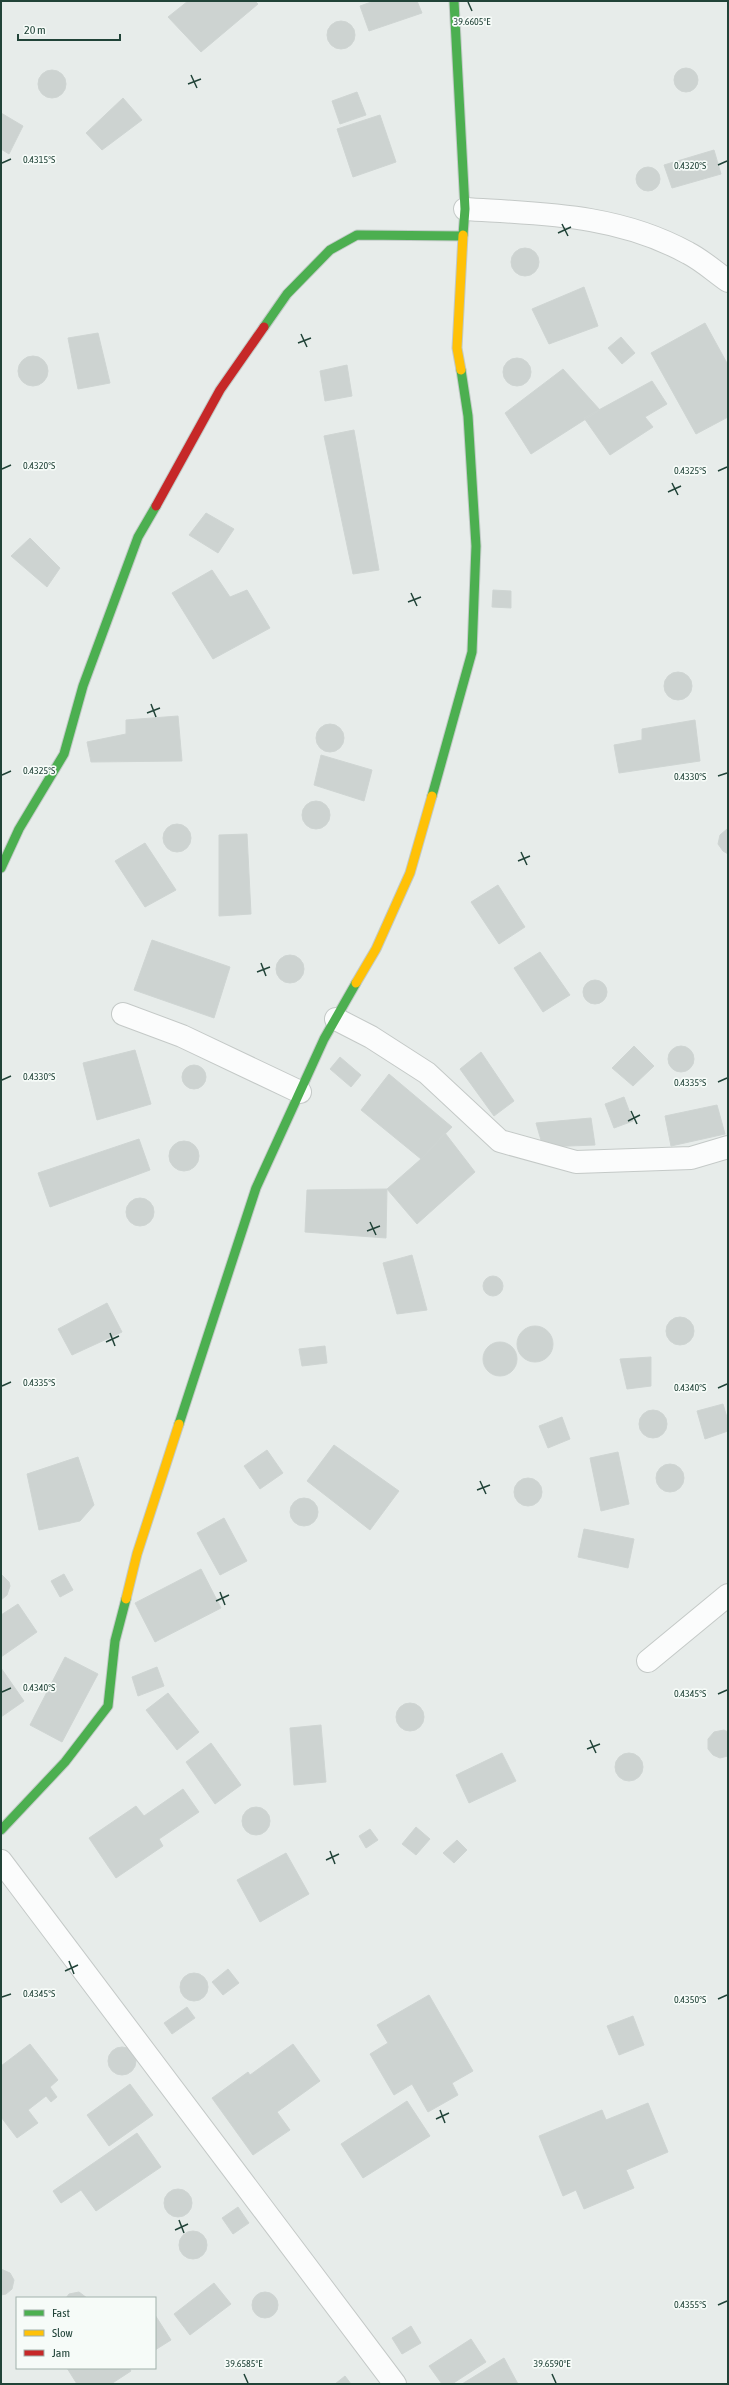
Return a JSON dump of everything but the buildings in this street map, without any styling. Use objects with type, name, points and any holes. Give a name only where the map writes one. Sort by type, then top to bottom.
[{"type":"street","points":[[1,1830],[65,1762],[108,1706],[115,1640],[136,1554],[256,1188],[324,1039],[376,949],[410,873],[472,652],[476,546],[468,416],[457,348],[462,236],[465,209],[455,50],[454,1]]},
{"type":"street","points":[[465,209],[576,216],[630,228],[688,253],[728,281]]},
{"type":"street","points":[[1,868],[19,829],[64,754],[83,686],[138,537],[220,390],[287,294],[330,250],[357,235],[462,236]]},
{"type":"street","points":[[123,1014],[182,1036],[300,1092]]},
{"type":"street","points":[[336,1019],[371,1037],[427,1073],[500,1141],[576,1162],[691,1158],[728,1147]]},
{"type":"street","points":[[648,1661],[728,1595]]},
{"type":"street","points":[[3,1866],[395,2384]]},
{"type":"traffic: fast","points":[[454,1],[465,209],[463,235]]},
{"type":"traffic: fast","points":[[264,327],[287,294],[330,250],[357,235],[462,236]]},
{"type":"traffic: fast","points":[[432,796],[472,652],[476,546],[468,416],[461,370]]},
{"type":"traffic: fast","points":[[1,868],[19,829],[64,754],[83,686],[138,537],[156,506]]},
{"type":"traffic: fast","points":[[179,1424],[256,1188],[324,1039],[356,983]]},
{"type":"traffic: fast","points":[[1,1830],[65,1762],[108,1706],[115,1641],[126,1599]]},
{"type":"traffic: slow","points":[[461,370],[457,348],[463,235]]},
{"type":"traffic: slow","points":[[356,983],[376,949],[410,873],[432,796]]},
{"type":"traffic: slow","points":[[126,1599],[137,1554],[179,1424]]},
{"type":"traffic: jam","points":[[156,506],[220,390],[264,327]]}]
